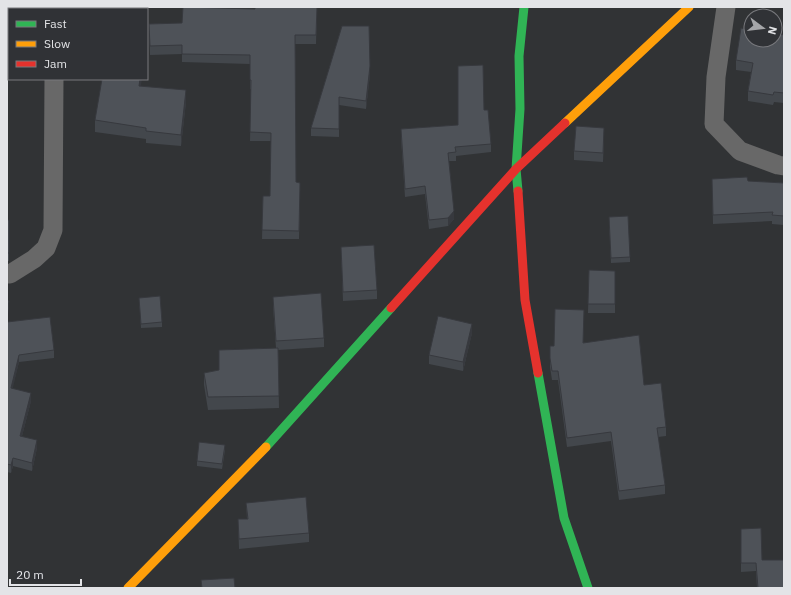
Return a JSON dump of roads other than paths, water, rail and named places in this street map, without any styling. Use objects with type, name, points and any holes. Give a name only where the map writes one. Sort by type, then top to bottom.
[{"type":"street","points":[[524,7],[519,56],[520,109],[516,169],[525,300],[564,518],[588,588]]},
{"type":"street","points":[[128,588],[260,454],[516,169],[689,7]]},
{"type":"street","points":[[726,7],[716,77],[714,124],[740,151],[784,166]]},
{"type":"street","points":[[7,274],[10,274],[34,259],[46,248],[53,230],[54,80]]}]
